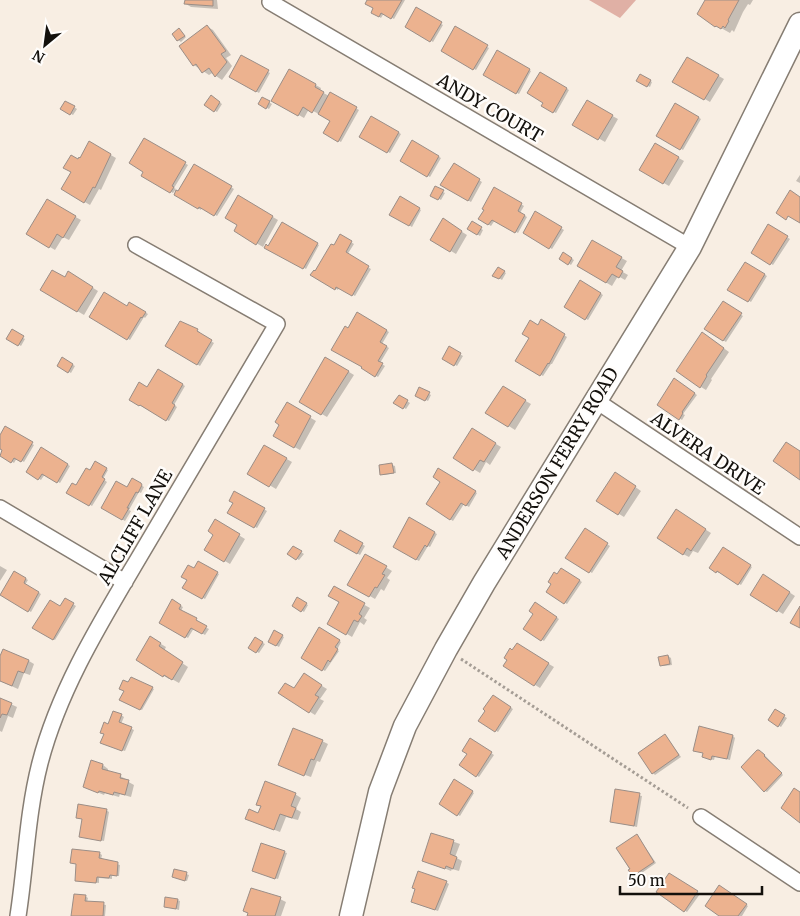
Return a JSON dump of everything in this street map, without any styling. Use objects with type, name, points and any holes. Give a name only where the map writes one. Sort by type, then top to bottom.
[{"type":"street","name":"ANDY COURT","points":[[270,2],[690,247]]},
{"type":"street","name":"ANDERSON FERRY ROAD","points":[[351,916],[380,792],[405,726],[446,649],[595,400],[690,247],[800,24]]},
{"type":"street","name":"ALCLIFF LANE","points":[[18,916],[30,806],[40,762],[57,710],[71,677],[277,324],[136,244]]},
{"type":"street","name":"ALVERA DRIVE","points":[[595,400],[800,537]]},
{"type":"street","points":[[0,508],[125,582]]},
{"type":"street","points":[[701,817],[800,883]]},
{"type":"path","points":[[446,649],[701,817]]},
{"type":"shaded area","points":[[589,0],[636,0],[620,18]]},
{"type":"building","points":[[185,0],[213,0],[213,6],[184,4]]},
{"type":"building","points":[[367,0],[402,0],[391,19],[381,13],[379,17],[371,13],[373,8],[365,4]]},
{"type":"building","points":[[705,0],[739,0],[725,28],[723,26],[721,29],[715,27],[697,14]]},
{"type":"building","points":[[416,7],[442,22],[430,42],[405,27]]},
{"type":"building","points":[[207,25],[226,51],[221,54],[227,62],[215,77],[209,68],[202,73],[196,64],[193,66],[179,46]]},
{"type":"building","points":[[455,26],[488,45],[473,70],[441,51]]},
{"type":"building","points":[[179,28],[185,36],[177,41],[172,34]]},
{"type":"building","points":[[497,50],[530,69],[516,94],[483,75]]},
{"type":"building","points":[[241,55],[269,70],[256,92],[229,77]]},
{"type":"building","points":[[687,57],[719,75],[704,100],[672,82]]},
{"type":"building","points":[[289,69],[316,84],[315,87],[324,92],[312,113],[303,107],[298,116],[271,101]]},
{"type":"building","points":[[540,72],[567,88],[553,113],[541,106],[543,103],[527,93]]},
{"type":"building","points":[[640,74],[651,80],[647,87],[636,81]]},
{"type":"building","points":[[330,92],[357,107],[338,142],[323,133],[330,121],[318,114]]},
{"type":"building","points":[[211,95],[220,102],[214,112],[204,105]]},
{"type":"building","points":[[262,97],[270,101],[266,109],[258,104]]},
{"type":"building","points":[[587,100],[613,115],[598,140],[572,125]]},
{"type":"building","points":[[65,101],[75,106],[70,115],[60,109]]},
{"type":"building","points":[[675,103],[699,117],[680,150],[656,136]]},
{"type":"building","points":[[371,116],[399,132],[387,153],[359,137]]},
{"type":"building","points":[[144,138],[186,162],[170,193],[141,176],[143,172],[129,163]]},
{"type":"building","points":[[412,140],[439,156],[427,177],[400,161]]},
{"type":"building","points":[[89,141],[111,154],[95,188],[93,187],[84,203],[61,189],[71,172],[63,168],[71,155],[78,159],[80,158]]},
{"type":"building","points":[[655,143],[679,157],[663,184],[639,170]]},
{"type":"building","points":[[454,163],[480,179],[468,201],[440,185]]},
{"type":"building","points":[[194,164],[232,186],[214,216],[174,195]]},
{"type":"building","points":[[435,186],[444,190],[438,200],[430,196]]},
{"type":"building","points":[[494,187],[522,203],[518,211],[525,215],[515,233],[492,220],[488,225],[478,219]]},
{"type":"building","points":[[790,190],[800,197],[800,223],[788,216],[786,220],[776,213]]},
{"type":"building","points":[[238,195],[273,216],[256,245],[234,231],[237,225],[225,218]]},
{"type":"building","points":[[400,196],[420,208],[409,226],[389,215]]},
{"type":"building","points":[[47,199],[76,216],[63,238],[57,234],[49,248],[26,234]]},
{"type":"building","points":[[535,211],[562,227],[549,249],[523,233]]},
{"type":"building","points":[[443,218],[462,231],[450,252],[430,240]]},
{"type":"building","points":[[472,221],[482,227],[477,235],[467,229]]},
{"type":"building","points":[[282,222],[318,243],[303,269],[264,248],[266,244],[268,246]]},
{"type":"building","points":[[768,224],[788,236],[770,265],[751,253]]},
{"type":"building","points":[[340,234],[352,241],[346,252],[369,266],[352,296],[336,287],[335,290],[310,275],[315,271],[331,244],[334,245]]},
{"type":"building","points":[[592,240],[622,257],[616,267],[623,271],[619,278],[612,274],[606,283],[577,266]]},
{"type":"building","points":[[563,252],[572,258],[568,265],[559,259]]},
{"type":"building","points":[[745,262],[765,274],[748,302],[727,290]]},
{"type":"building","points":[[498,267],[505,271],[499,279],[492,276]]},
{"type":"building","points":[[52,270],[65,277],[68,271],[93,287],[77,312],[40,290]]},
{"type":"building","points":[[580,280],[601,293],[585,320],[564,307]]},
{"type":"building","points":[[104,292],[127,306],[129,302],[146,312],[127,340],[89,317]]},
{"type":"building","points":[[723,301],[742,313],[723,341],[704,329]]},
{"type":"building","points":[[357,312],[387,330],[380,342],[387,346],[378,361],[383,363],[375,377],[362,367],[331,350],[345,326],[348,328]]},
{"type":"building","points":[[541,319],[565,334],[549,364],[540,376],[515,361],[529,338],[522,334],[530,320],[538,325]]},
{"type":"building","points":[[180,321],[198,329],[197,331],[212,340],[197,365],[165,346]]},
{"type":"building","points":[[12,329],[24,336],[18,346],[6,339]]},
{"type":"building","points":[[702,332],[724,348],[706,375],[700,388],[676,371]]},
{"type":"building","points":[[449,346],[461,353],[454,366],[442,359]]},
{"type":"building","points":[[62,357],[73,364],[68,373],[57,366]]},
{"type":"building","points":[[325,357],[349,371],[321,415],[299,402]]},
{"type":"building","points":[[158,369],[183,384],[172,403],[175,405],[166,421],[129,400],[139,382],[147,387]]},
{"type":"building","points":[[674,378],[695,393],[679,420],[657,405]]},
{"type":"building","points":[[503,386],[526,400],[508,427],[485,413]]},
{"type":"building","points":[[419,387],[430,392],[425,401],[415,396]]},
{"type":"building","points":[[399,395],[408,400],[403,409],[393,403]]},
{"type":"building","points":[[287,402],[311,416],[294,448],[273,436],[279,425],[275,422]]},
{"type":"building","points":[[5,426],[33,442],[21,462],[14,458],[11,463],[0,456],[2,450],[0,449],[0,435]]},
{"type":"building","points":[[472,428],[496,443],[484,462],[480,460],[473,471],[453,458]]},
{"type":"building","points":[[786,442],[800,451],[800,480],[773,461]]},
{"type":"building","points":[[264,445],[287,458],[269,487],[247,474]]},
{"type":"building","points":[[41,447],[68,464],[57,483],[42,474],[38,480],[26,472]]},
{"type":"building","points":[[95,461],[107,468],[102,477],[105,479],[89,506],[66,493],[72,483],[76,485],[86,468],[90,470]]},
{"type":"building","points":[[392,463],[394,473],[380,475],[379,465]]},
{"type":"building","points":[[438,468],[476,491],[466,506],[461,503],[450,520],[426,504],[440,482],[433,477]]},
{"type":"building","points":[[615,472],[636,486],[618,515],[596,501]]},
{"type":"building","points":[[132,478],[142,485],[138,493],[136,492],[122,520],[101,508],[116,481],[127,487]]},
{"type":"building","points":[[234,491],[265,508],[254,528],[227,513],[233,503],[229,501]]},
{"type":"building","points":[[676,509],[706,529],[691,551],[687,548],[683,555],[657,538]]},
{"type":"building","points":[[409,517],[435,532],[427,547],[425,545],[416,560],[393,547]]},
{"type":"building","points":[[215,519],[240,534],[224,562],[204,550],[213,535],[208,531]]},
{"type":"building","points":[[585,528],[608,543],[589,573],[565,558]]},
{"type":"building","points":[[340,530],[363,543],[357,554],[334,541]]},
{"type":"building","points":[[293,546],[302,551],[296,560],[287,554]]},
{"type":"building","points":[[723,547],[751,565],[738,585],[709,568]]},
{"type":"building","points":[[365,554],[387,566],[382,574],[385,575],[369,597],[347,585]]},
{"type":"building","points":[[198,561],[218,572],[202,599],[182,588],[187,580],[181,577],[188,565],[194,568]]},
{"type":"building","points":[[561,568],[580,580],[564,604],[546,592],[551,584],[548,582],[554,572],[557,574]]},
{"type":"building","points":[[14,571],[26,578],[24,583],[39,592],[28,612],[0,595]]},
{"type":"building","points":[[763,574],[790,592],[777,612],[750,595]]},
{"type":"building","points":[[334,586],[365,603],[359,614],[362,616],[358,622],[354,620],[346,635],[327,624],[339,602],[328,596]]},
{"type":"building","points":[[297,597],[307,603],[301,612],[292,606]]},
{"type":"building","points":[[65,598],[74,603],[53,640],[32,628],[50,600],[60,606]]},
{"type":"building","points":[[172,599],[181,605],[179,609],[197,618],[196,620],[207,626],[202,634],[191,628],[185,638],[159,623]]},
{"type":"building","points":[[535,602],[557,617],[541,641],[523,629],[533,614],[529,611]]},
{"type":"building","points":[[800,606],[800,628],[790,623]]},
{"type":"building","points":[[319,627],[340,640],[335,647],[338,649],[330,662],[328,660],[322,671],[301,658]]},
{"type":"building","points":[[274,630],[283,635],[276,646],[268,642]]},
{"type":"building","points":[[150,636],[161,643],[159,646],[183,662],[172,680],[164,675],[163,677],[136,660]]},
{"type":"building","points":[[255,637],[263,642],[256,653],[248,648]]},
{"type":"building","points":[[517,643],[549,663],[534,686],[503,666],[507,660],[504,658],[510,648],[512,650]]},
{"type":"building","points":[[3,649],[29,660],[24,673],[18,671],[12,686],[0,681],[0,656]]},
{"type":"building","points":[[668,655],[670,664],[660,666],[658,657]]},
{"type":"building","points":[[304,673],[322,685],[315,695],[319,697],[309,713],[278,693],[285,683],[294,688]]},
{"type":"building","points":[[131,677],[153,687],[140,710],[119,700],[124,691],[119,689],[123,680],[128,682]]},
{"type":"building","points":[[493,695],[511,707],[495,732],[478,721],[485,711],[483,709]]},
{"type":"building","points":[[0,698],[12,703],[7,715],[2,714],[0,718]]},
{"type":"building","points":[[775,709],[785,715],[778,727],[768,720]]},
{"type":"building","points":[[113,711],[122,714],[119,722],[132,727],[122,751],[100,743],[104,734],[100,733],[104,722],[108,724]]},
{"type":"building","points":[[699,726],[733,735],[727,759],[712,756],[711,760],[702,757],[703,753],[693,751]]},
{"type":"building","points":[[293,728],[323,740],[314,760],[311,759],[304,776],[278,765]]},
{"type":"building","points":[[665,734],[679,755],[652,774],[638,753]]},
{"type":"building","points":[[470,738],[492,752],[476,777],[459,765],[467,754],[462,751]]},
{"type":"building","points":[[757,750],[765,755],[782,773],[764,792],[741,767]]},
{"type":"building","points":[[91,760],[103,764],[102,769],[121,774],[120,778],[129,780],[125,795],[114,792],[113,795],[99,791],[98,793],[83,787]]},
{"type":"building","points":[[454,779],[473,791],[457,816],[439,804]]},
{"type":"building","points":[[265,781],[296,793],[291,806],[296,808],[292,818],[280,814],[274,830],[245,819],[249,809],[258,813],[261,806],[256,805]]},
{"type":"building","points":[[794,788],[800,792],[800,823],[781,808]]},
{"type":"building","points":[[615,789],[640,793],[634,826],[610,822]]},
{"type":"building","points":[[78,804],[107,809],[101,841],[79,837],[82,819],[76,818]]},
{"type":"building","points":[[431,833],[454,840],[450,854],[457,857],[453,869],[446,866],[445,869],[422,861]]},
{"type":"building","points":[[637,834],[654,862],[633,876],[616,848]]},
{"type":"building","points":[[261,843],[285,851],[275,879],[252,871]]},
{"type":"building","points":[[72,849],[100,852],[99,858],[118,862],[117,876],[110,875],[109,878],[97,877],[96,883],[75,881],[76,864],[70,863]]},
{"type":"building","points":[[174,869],[187,872],[185,881],[172,877]]},
{"type":"building","points":[[418,871],[447,881],[435,910],[411,902],[415,889],[412,888]]},
{"type":"building","points":[[669,873],[698,891],[684,912],[656,892]]},
{"type":"building","points":[[719,885],[747,904],[738,916],[719,916],[705,906]]},
{"type":"building","points":[[251,888],[281,897],[275,916],[247,916],[248,913],[243,911]]},
{"type":"building","points":[[74,894],[86,895],[85,901],[104,902],[103,916],[71,916]]},
{"type":"building","points":[[165,897],[178,899],[176,909],[164,907]]}]
